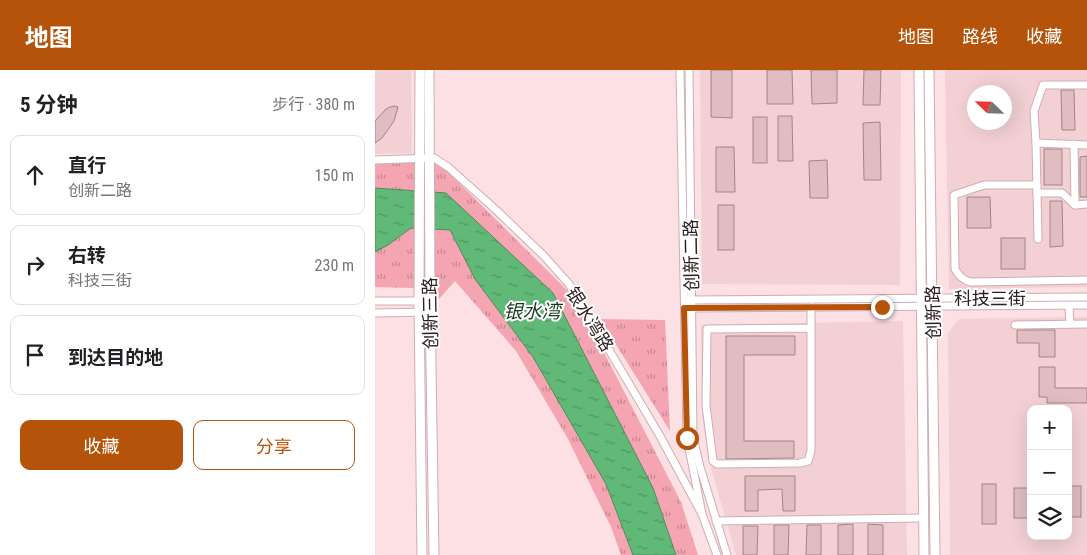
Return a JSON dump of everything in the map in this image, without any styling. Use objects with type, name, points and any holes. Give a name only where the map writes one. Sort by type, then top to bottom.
[{"type":"main road","name":"创新三路","points":[[420,70],[420,158],[425,173],[430,241],[434,555]]},
{"type":"main road","name":"创新三路","points":[[422,555],[419,301],[420,241],[425,173],[430,158],[429,70]]},
{"type":"main road","name":"创新路","points":[[919,70],[923,555]]},
{"type":"main road","name":"创新路","points":[[929,70],[935,555]]},
{"type":"street","name":"创新二路","points":[[680,70],[687,438],[702,514],[717,555]]},
{"type":"street","name":"创新二路","points":[[689,70],[693,437],[700,467],[727,555]]},
{"type":"street","points":[[1038,239],[1035,111],[1043,85],[1087,85]]},
{"type":"street","points":[[1037,143],[1087,145]]},
{"type":"street","points":[[1074,144],[1075,205]]},
{"type":"street","name":"银水湾路","points":[[375,160],[434,158],[448,167],[544,256],[569,284],[655,428],[702,514]]},
{"type":"street","points":[[1037,185],[984,185],[954,195],[955,269],[959,276],[970,282],[1087,280]]},
{"type":"street","points":[[1037,193],[1062,193],[1075,205],[1087,204]]},
{"type":"street","name":"科技三街","points":[[933,303],[1087,297]]},
{"type":"street","name":"科技三街","points":[[684,300],[1087,305]]},
{"type":"street","points":[[375,301],[430,301]]},
{"type":"street","name":"科技三街","points":[[684,308],[811,307],[921,303]]},
{"type":"street","points":[[1069,306],[1069,324]]},
{"type":"street","points":[[811,307],[811,328],[811,451],[808,461],[800,463],[717,464],[713,461],[706,405],[707,329],[811,328]]},
{"type":"street","points":[[375,313],[430,312]]},
{"type":"street","points":[[1015,325],[1087,324]]},
{"type":"street","points":[[693,405],[706,405]]},
{"type":"street","points":[[716,521],[923,518]]},
{"type":"shaded area","points":[[375,70],[411,70],[412,153],[375,154]]},
{"type":"shaded area","points":[[700,70],[901,70],[900,285],[702,284]]},
{"type":"shaded area","points":[[945,70],[1087,70],[1087,287],[949,289]]},
{"type":"shaded area","points":[[1087,317],[1087,555],[950,555],[948,333],[959,319]]},
{"type":"shaded area","points":[[903,321],[907,555],[736,555],[711,468],[702,416],[701,325]]},
{"type":"green space","points":[[430,162],[441,165],[577,300],[681,502],[698,555],[621,555],[611,527],[568,439],[516,351],[455,281],[439,299],[413,288],[375,287],[375,164]]},
{"type":"green space","points":[[600,319],[665,320],[670,431]]},
{"type":"water","name":"银水湾","points":[[375,188],[446,193],[553,293],[653,488],[676,555],[633,555],[606,484],[533,357],[475,279],[450,230],[411,228],[375,252]]},
{"type":"building","points":[[711,70],[732,70],[732,118],[711,117]]},
{"type":"building","points":[[767,70],[792,70],[793,104],[767,104]]},
{"type":"building","points":[[811,70],[837,70],[837,103],[812,104]]},
{"type":"building","points":[[864,70],[881,70],[880,105],[863,105]]},
{"type":"building","points":[[1061,90],[1074,90],[1075,130],[1062,130]]},
{"type":"building","points":[[394,106],[398,107],[394,121],[382,138],[375,143],[375,121],[386,109]]},
{"type":"building","points":[[778,116],[792,116],[793,161],[778,161]]},
{"type":"building","points":[[753,117],[767,117],[767,163],[753,163]]},
{"type":"building","points":[[880,122],[881,180],[864,180],[863,123]]},
{"type":"building","points":[[716,147],[734,147],[735,192],[716,192]]},
{"type":"building","points":[[1044,149],[1062,149],[1062,185],[1044,185]]},
{"type":"building","points":[[1087,156],[1087,197],[1080,197],[1080,157]]},
{"type":"building","points":[[827,160],[828,198],[810,198],[809,161]]},
{"type":"building","points":[[967,197],[990,197],[991,228],[967,228]]},
{"type":"building","points":[[1050,201],[1062,201],[1063,246],[1050,247]]},
{"type":"building","points":[[718,205],[734,205],[734,250],[718,250]]},
{"type":"building","points":[[1001,238],[1025,238],[1025,269],[1001,269]]},
{"type":"building","points":[[1017,330],[1055,330],[1055,357],[1039,357],[1039,343],[1017,343]]},
{"type":"building","points":[[726,336],[795,336],[795,355],[744,355],[744,441],[794,441],[794,458],[726,459]]},
{"type":"building","points":[[1039,367],[1055,367],[1055,388],[1087,388],[1087,403],[1047,403],[1047,397],[1039,397]]},
{"type":"building","points":[[745,476],[795,476],[795,511],[783,511],[782,489],[758,490],[758,511],[745,511]]},
{"type":"building","points":[[982,484],[996,484],[996,524],[982,524]]},
{"type":"building","points":[[1072,486],[1081,486],[1081,517],[1072,517]]},
{"type":"building","points":[[1014,488],[1027,488],[1027,518],[1014,518]]},
{"type":"building","points":[[853,524],[853,555],[838,555],[838,525]]},
{"type":"building","points":[[868,524],[883,525],[883,555],[868,555]]},
{"type":"building","points":[[774,525],[789,525],[788,555],[774,555]]},
{"type":"building","points":[[807,525],[821,525],[821,555],[806,555]]},
{"type":"building","points":[[743,526],[758,526],[757,555],[743,555]]},
{"type":"route","points":[[687,438],[684,308],[882,307]]}]
